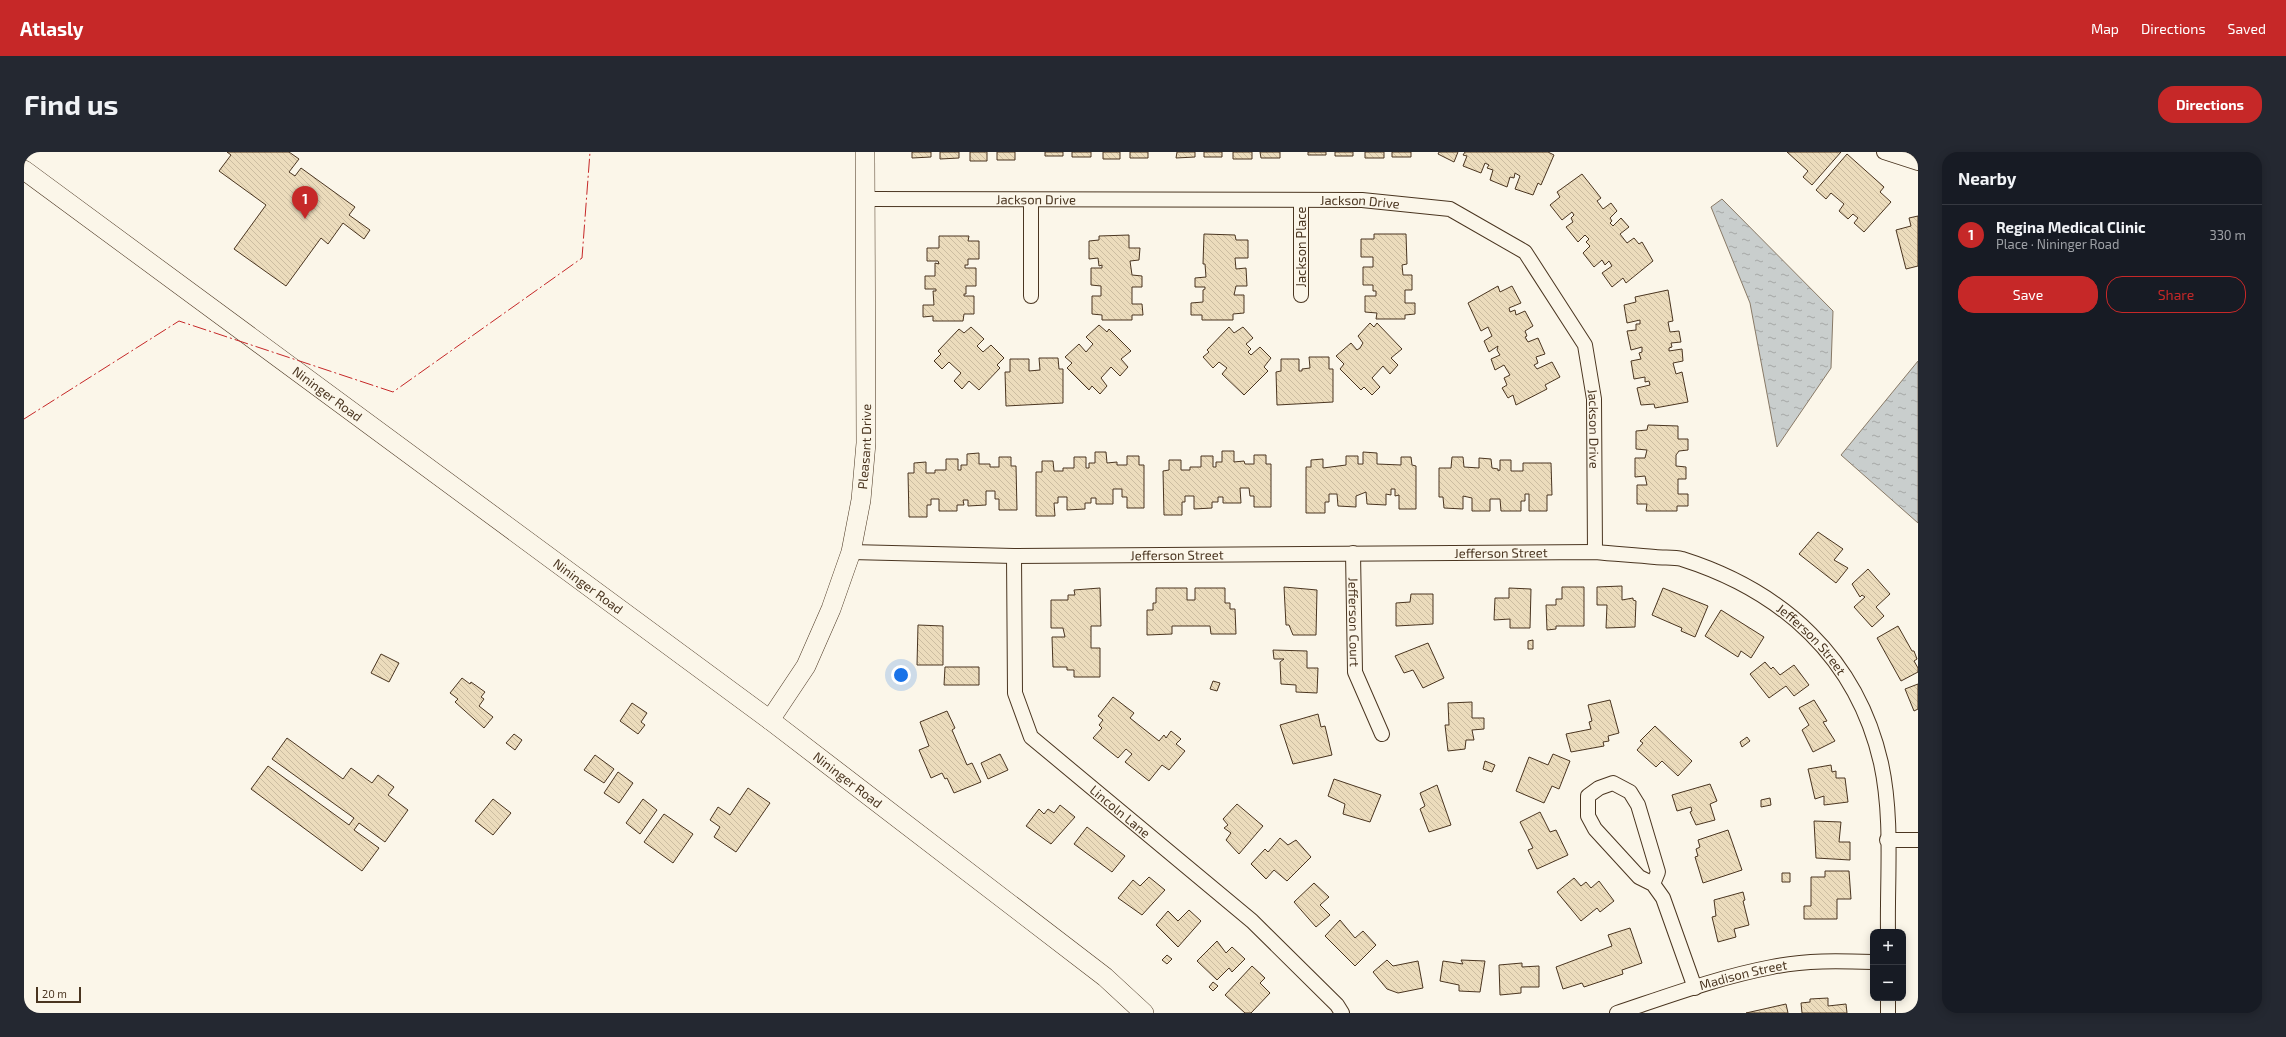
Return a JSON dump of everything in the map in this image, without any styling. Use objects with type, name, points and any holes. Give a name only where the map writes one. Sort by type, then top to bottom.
[{"type":"street","name":"Pleasant Drive","points":[[770,720],[806,666],[831,609],[851,552],[861,500],[866,442],[864,152]]},
{"type":"street","points":[[1884,152],[1918,163]]},
{"type":"street","name":"Nininger Road","points":[[24,170],[770,720],[1105,977],[1144,1013]]},
{"type":"street","name":"Jackson Drive","points":[[865,199],[1362,200],[1450,209],[1525,252],[1585,346],[1594,399],[1595,552]]},
{"type":"street","points":[[1031,200],[1031,296]]},
{"type":"street","name":"Jackson Place","points":[[1301,200],[1302,295]]},
{"type":"street","name":"Jefferson Street","points":[[851,552],[1014,556],[1595,552],[1681,559],[1755,590],[1782,608],[1810,633],[1835,661],[1855,693],[1870,727],[1881,763],[1886,801],[1888,929]]},
{"type":"street","name":"Jefferson Court","points":[[1353,553],[1355,672],[1382,734]]},
{"type":"street","name":"Lincoln Lane","points":[[1014,556],[1015,693],[1031,737],[1252,922],[1337,1005],[1342,1013]]},
{"type":"street","points":[[1653,884],[1658,872],[1638,805],[1630,792],[1613,783],[1599,788],[1588,796],[1588,816],[1595,829],[1639,877],[1653,884],[1663,898],[1695,988]]},
{"type":"street","points":[[1887,840],[1918,840]]},
{"type":"street","name":"Madison Street","points":[[1617,1013],[1695,988],[1773,966],[1824,961],[1870,962]]},
{"type":"street","points":[[1888,1001],[1888,1013]]},
{"type":"water","points":[[1722,199],[1833,311],[1831,368],[1777,447],[1750,303],[1711,207]]},
{"type":"water","points":[[1918,361],[1918,523],[1841,455]]},
{"type":"building","points":[[227,152],[289,152],[299,159],[289,172],[295,176],[301,168],[355,207],[349,215],[370,230],[364,239],[343,223],[328,244],[321,238],[286,286],[234,249],[266,205],[219,171],[231,155]]},
{"type":"building","points":[[912,152],[931,152],[931,157],[912,158]]},
{"type":"building","points":[[940,152],[959,152],[959,158],[940,159]]},
{"type":"building","points":[[970,152],[987,152],[987,161],[970,161]]},
{"type":"building","points":[[997,152],[1015,152],[1015,160],[997,160]]},
{"type":"building","points":[[1045,152],[1063,152],[1063,156],[1045,156]]},
{"type":"building","points":[[1072,152],[1091,152],[1091,157],[1072,157]]},
{"type":"building","points":[[1103,152],[1120,152],[1120,159],[1103,159]]},
{"type":"building","points":[[1130,152],[1148,152],[1148,158],[1130,158]]},
{"type":"building","points":[[1177,152],[1195,152],[1195,157],[1176,158]]},
{"type":"building","points":[[1204,152],[1222,152],[1222,157],[1204,157]]},
{"type":"building","points":[[1233,152],[1252,152],[1252,159],[1233,159]]},
{"type":"building","points":[[1260,152],[1280,152],[1280,158],[1261,158]]},
{"type":"building","points":[[1308,152],[1326,152],[1326,155],[1308,155]]},
{"type":"building","points":[[1335,152],[1353,152],[1353,156],[1335,156]]},
{"type":"building","points":[[1365,152],[1384,152],[1384,158],[1365,158]]},
{"type":"building","points":[[1392,152],[1411,152],[1411,157],[1392,157]]},
{"type":"building","points":[[1439,152],[1458,152],[1454,162],[1438,154]]},
{"type":"building","points":[[1465,152],[1548,152],[1554,155],[1541,185],[1538,183],[1533,195],[1515,189],[1520,176],[1515,173],[1514,178],[1510,177],[1507,187],[1490,180],[1493,170],[1487,168],[1489,165],[1485,163],[1481,173],[1463,166],[1467,156],[1463,155]]},
{"type":"building","points":[[1787,152],[1841,152],[1812,185],[1803,177],[1808,171]]},
{"type":"building","points":[[1847,154],[1884,187],[1880,192],[1891,202],[1864,232],[1854,223],[1858,218],[1853,214],[1848,219],[1839,211],[1844,204],[1831,193],[1826,199],[1816,190]]},
{"type":"building","points":[[1582,174],[1601,198],[1597,201],[1603,209],[1611,203],[1617,211],[1610,218],[1612,221],[1610,223],[1613,226],[1621,218],[1629,227],[1620,234],[1627,243],[1634,238],[1639,244],[1642,242],[1653,261],[1626,283],[1623,278],[1612,287],[1602,273],[1612,266],[1609,261],[1605,265],[1602,260],[1594,267],[1583,253],[1590,246],[1586,242],[1589,239],[1585,235],[1578,242],[1566,227],[1573,222],[1571,218],[1574,215],[1572,212],[1562,220],[1550,205],[1560,197],[1557,192]]},
{"type":"building","points":[[1918,216],[1918,266],[1906,269],[1896,230],[1911,226],[1909,218]]},
{"type":"building","points":[[1204,234],[1235,235],[1236,240],[1248,240],[1248,258],[1235,258],[1236,269],[1246,268],[1247,286],[1236,286],[1234,295],[1244,295],[1244,313],[1233,314],[1233,320],[1202,320],[1202,315],[1191,315],[1191,303],[1203,302],[1203,290],[1205,287],[1195,287],[1195,278],[1206,277],[1205,264],[1203,264]]},
{"type":"building","points":[[1374,234],[1406,234],[1407,264],[1402,265],[1403,275],[1412,275],[1412,290],[1405,290],[1405,303],[1415,303],[1415,314],[1405,315],[1405,319],[1376,319],[1377,313],[1365,312],[1365,296],[1376,296],[1376,291],[1373,291],[1373,285],[1363,285],[1363,267],[1373,267],[1373,257],[1361,257],[1361,239],[1374,239]]},
{"type":"building","points":[[1129,235],[1129,248],[1140,248],[1139,260],[1130,261],[1132,275],[1142,276],[1142,287],[1132,287],[1132,304],[1142,304],[1143,315],[1132,315],[1132,320],[1102,320],[1102,315],[1092,314],[1092,296],[1101,296],[1101,286],[1091,285],[1091,268],[1102,268],[1102,265],[1099,266],[1098,258],[1089,259],[1089,241],[1099,240],[1099,236]]},
{"type":"building","points":[[939,236],[969,236],[968,241],[979,241],[979,259],[968,259],[968,265],[965,265],[965,268],[976,268],[976,286],[966,286],[966,294],[964,294],[964,296],[974,296],[974,314],[964,314],[963,321],[933,321],[933,316],[923,317],[923,305],[934,305],[933,291],[936,291],[936,289],[925,289],[925,276],[935,276],[935,263],[939,264],[938,261],[927,261],[927,248],[939,248]]},
{"type":"building","points":[[1498,286],[1500,292],[1512,286],[1521,303],[1509,308],[1510,312],[1515,310],[1516,315],[1525,311],[1533,326],[1525,331],[1527,336],[1525,337],[1528,342],[1538,338],[1545,354],[1536,357],[1538,363],[1534,365],[1537,369],[1552,362],[1560,377],[1545,385],[1547,389],[1516,405],[1513,395],[1508,398],[1502,388],[1507,385],[1504,378],[1510,375],[1504,365],[1495,370],[1491,359],[1500,355],[1497,350],[1498,346],[1489,352],[1484,341],[1492,336],[1488,327],[1481,331],[1468,303]]},
{"type":"building","points":[[1668,290],[1673,321],[1668,322],[1670,332],[1679,331],[1681,342],[1671,343],[1672,347],[1669,348],[1669,351],[1682,349],[1683,361],[1673,363],[1676,374],[1682,372],[1688,402],[1655,408],[1654,404],[1641,405],[1637,388],[1650,385],[1649,381],[1645,382],[1645,377],[1634,379],[1631,361],[1641,359],[1639,353],[1642,352],[1642,347],[1631,350],[1627,331],[1636,330],[1636,324],[1640,324],[1640,320],[1627,323],[1624,305],[1636,302],[1635,297]]},
{"type":"building","points":[[1370,323],[1374,327],[1377,323],[1402,349],[1391,358],[1398,365],[1390,374],[1383,366],[1372,378],[1380,387],[1372,395],[1364,387],[1361,390],[1340,369],[1344,364],[1336,356],[1351,343],[1357,350],[1360,348],[1363,343],[1358,336]]},
{"type":"building","points":[[1099,325],[1107,332],[1109,329],[1131,351],[1121,359],[1128,367],[1120,376],[1111,367],[1101,378],[1107,386],[1100,394],[1092,386],[1089,390],[1067,368],[1072,363],[1065,357],[1079,344],[1086,352],[1093,344],[1086,337]]},
{"type":"building","points":[[971,327],[984,339],[977,346],[983,352],[991,345],[1004,358],[997,365],[1000,368],[979,390],[969,381],[962,389],[954,381],[961,373],[949,362],[942,369],[934,361],[941,354],[938,351],[959,329],[964,333]]},
{"type":"building","points":[[1229,327],[1234,333],[1243,327],[1253,338],[1246,344],[1251,349],[1248,352],[1251,355],[1260,347],[1271,358],[1264,367],[1268,371],[1244,395],[1222,374],[1227,368],[1219,362],[1213,368],[1203,357],[1209,352],[1207,350]]},
{"type":"building","points":[[1309,357],[1329,357],[1329,369],[1333,369],[1333,402],[1277,405],[1276,372],[1281,371],[1281,359],[1299,359],[1299,371],[1302,371],[1302,369],[1310,368]]},
{"type":"building","points":[[1039,358],[1058,358],[1059,369],[1063,369],[1063,403],[1006,406],[1005,372],[1010,372],[1010,359],[1029,359],[1029,371],[1040,370]]},
{"type":"building","points":[[1648,425],[1678,426],[1678,439],[1688,439],[1688,450],[1679,451],[1676,455],[1676,466],[1686,467],[1686,479],[1678,479],[1678,494],[1688,494],[1688,506],[1677,506],[1677,511],[1646,511],[1647,504],[1637,504],[1637,485],[1647,485],[1645,476],[1635,477],[1635,458],[1645,458],[1647,450],[1636,449],[1636,431],[1647,430]]},
{"type":"building","points":[[1222,451],[1234,451],[1234,462],[1244,461],[1245,464],[1254,464],[1254,455],[1266,455],[1266,464],[1271,464],[1271,507],[1254,507],[1254,496],[1250,496],[1249,488],[1240,488],[1241,503],[1223,503],[1223,497],[1218,497],[1218,502],[1212,502],[1212,508],[1194,509],[1194,496],[1185,496],[1185,502],[1182,502],[1182,515],[1164,515],[1163,471],[1169,470],[1169,460],[1181,460],[1181,470],[1190,470],[1190,467],[1201,467],[1201,456],[1213,456],[1213,467],[1216,467],[1216,462],[1222,462]]},
{"type":"building","points":[[1095,452],[1106,452],[1107,463],[1117,462],[1117,465],[1127,465],[1127,456],[1139,456],[1139,465],[1144,465],[1144,508],[1127,508],[1127,497],[1122,497],[1122,489],[1113,489],[1113,504],[1096,504],[1096,498],[1091,498],[1091,503],[1085,503],[1085,509],[1067,510],[1067,497],[1058,497],[1058,503],[1054,503],[1055,516],[1036,516],[1036,472],[1042,472],[1042,461],[1053,461],[1054,471],[1063,471],[1063,468],[1074,468],[1074,457],[1086,457],[1086,468],[1089,468],[1089,463],[1095,463]]},
{"type":"building","points":[[1363,452],[1377,453],[1377,464],[1401,465],[1401,457],[1411,457],[1412,465],[1416,466],[1416,509],[1399,509],[1399,495],[1395,496],[1395,489],[1391,489],[1391,495],[1386,494],[1386,505],[1367,504],[1366,492],[1356,496],[1356,507],[1338,506],[1337,494],[1329,494],[1329,502],[1325,502],[1325,513],[1306,513],[1306,467],[1311,467],[1311,460],[1323,459],[1323,468],[1346,465],[1346,456],[1358,456],[1358,464],[1363,464]]},
{"type":"building","points":[[979,453],[979,464],[990,464],[990,467],[999,467],[999,457],[1011,457],[1011,466],[1016,466],[1017,510],[999,510],[999,499],[995,499],[995,491],[986,491],[986,505],[968,506],[968,500],[963,500],[964,505],[957,505],[957,511],[939,511],[939,499],[931,499],[931,505],[927,505],[927,517],[909,517],[908,473],[914,473],[914,463],[926,462],[926,473],[935,473],[935,470],[946,470],[946,459],[958,459],[958,470],[961,470],[961,465],[967,465],[967,454]]},
{"type":"building","points":[[1452,457],[1463,457],[1464,467],[1479,468],[1479,458],[1491,459],[1492,468],[1498,469],[1498,471],[1500,470],[1500,460],[1511,460],[1511,471],[1523,471],[1523,463],[1551,463],[1552,495],[1547,495],[1547,511],[1529,511],[1529,494],[1525,494],[1525,501],[1521,501],[1521,511],[1501,511],[1500,499],[1490,499],[1490,511],[1472,511],[1472,498],[1463,496],[1463,509],[1444,508],[1443,497],[1439,497],[1439,468],[1451,468]]},
{"type":"building","points":[[1818,532],[1843,549],[1834,560],[1848,568],[1836,583],[1799,554]]},
{"type":"building","points":[[1868,569],[1890,594],[1876,607],[1884,616],[1872,627],[1854,607],[1865,597],[1862,595],[1860,597],[1852,584]]},
{"type":"building","points":[[1622,586],[1622,600],[1633,598],[1633,600],[1636,601],[1635,627],[1606,628],[1607,605],[1597,605],[1597,587]]},
{"type":"building","points":[[1284,587],[1317,590],[1316,635],[1293,635],[1289,625],[1286,625]]},
{"type":"building","points":[[1562,587],[1584,587],[1584,626],[1556,626],[1556,629],[1547,630],[1546,605],[1556,605],[1556,599],[1562,599]]},
{"type":"building","points":[[1100,588],[1101,626],[1091,626],[1091,648],[1100,648],[1100,677],[1074,677],[1074,670],[1067,670],[1067,667],[1053,667],[1052,637],[1065,637],[1063,628],[1051,628],[1051,600],[1068,600],[1068,595],[1075,595],[1074,590]]},
{"type":"building","points":[[1156,588],[1187,588],[1187,600],[1195,600],[1195,588],[1225,588],[1225,603],[1230,603],[1230,609],[1235,609],[1236,634],[1211,634],[1210,626],[1172,626],[1172,634],[1147,635],[1147,610],[1153,610],[1153,603],[1156,603]]},
{"type":"building","points":[[1509,588],[1531,589],[1530,628],[1510,628],[1510,619],[1494,620],[1495,598],[1509,598]]},
{"type":"building","points":[[1663,588],[1708,606],[1695,637],[1681,631],[1682,628],[1652,615]]},
{"type":"building","points":[[1411,594],[1433,594],[1433,624],[1396,626],[1396,603],[1410,602]]},
{"type":"building","points":[[1721,610],[1764,637],[1751,658],[1741,651],[1738,657],[1705,636]]},
{"type":"building","points":[[918,625],[943,626],[943,665],[917,665]]},
{"type":"building","points":[[1898,626],[1912,651],[1914,651],[1917,659],[1914,661],[1918,668],[1918,672],[1901,681],[1877,638]]},
{"type":"building","points":[[1533,640],[1533,649],[1528,649],[1528,641]]},
{"type":"building","points":[[1428,643],[1444,678],[1423,688],[1413,670],[1404,673],[1395,656]]},
{"type":"building","points":[[1273,650],[1307,651],[1307,668],[1318,668],[1317,693],[1296,692],[1296,685],[1281,684],[1280,662],[1284,659],[1274,659]]},
{"type":"building","points":[[381,654],[399,663],[389,682],[371,673]]},
{"type":"building","points":[[1765,662],[1771,669],[1773,667],[1780,675],[1794,665],[1809,685],[1794,696],[1786,686],[1769,698],[1750,674]]},
{"type":"building","points":[[945,667],[979,667],[979,685],[944,685]]},
{"type":"building","points":[[462,678],[470,684],[471,682],[485,692],[481,697],[484,699],[479,706],[493,717],[484,728],[455,702],[458,699],[450,693]]},
{"type":"building","points":[[1213,681],[1220,683],[1217,691],[1210,689]]},
{"type":"building","points":[[1918,684],[1918,709],[1914,711],[1905,689]]},
{"type":"building","points":[[1113,697],[1134,713],[1130,718],[1159,741],[1164,735],[1166,738],[1171,731],[1181,739],[1176,744],[1185,751],[1169,770],[1162,765],[1149,781],[1125,762],[1132,754],[1126,749],[1118,758],[1093,738],[1102,728],[1099,725],[1103,720],[1098,716]]},
{"type":"building","points":[[1610,700],[1619,733],[1608,736],[1609,741],[1603,742],[1604,746],[1571,752],[1566,734],[1591,729],[1589,722],[1592,721],[1588,705]]},
{"type":"building","points":[[1814,700],[1827,721],[1823,722],[1835,741],[1813,752],[1802,730],[1809,725],[1799,708]]},
{"type":"building","points":[[1472,702],[1472,718],[1484,718],[1484,729],[1472,730],[1474,740],[1466,740],[1465,749],[1448,751],[1445,725],[1449,725],[1448,703]]},
{"type":"building","points":[[632,703],[647,713],[641,722],[645,725],[638,734],[620,721]]},
{"type":"building","points":[[947,711],[955,728],[952,730],[967,765],[972,763],[981,782],[954,793],[947,778],[945,779],[942,773],[931,778],[919,750],[929,746],[920,722]]},
{"type":"building","points":[[1318,714],[1321,727],[1325,726],[1332,755],[1293,764],[1280,725]]},
{"type":"building","points":[[1655,726],[1692,761],[1678,776],[1662,761],[1656,767],[1637,750],[1643,743],[1640,741]]},
{"type":"building","points":[[514,734],[522,740],[515,750],[506,743]]},
{"type":"building","points":[[1747,737],[1750,741],[1742,747],[1740,742]]},
{"type":"building","points":[[287,738],[343,779],[351,768],[372,783],[378,775],[394,787],[388,795],[408,810],[385,842],[359,823],[354,830],[379,848],[362,871],[251,789],[268,766],[349,825],[354,818],[272,759]]},
{"type":"building","points":[[1000,754],[1008,770],[988,779],[981,763]]},
{"type":"building","points":[[1553,754],[1570,761],[1559,789],[1552,786],[1544,803],[1516,791],[1529,757],[1548,765]]},
{"type":"building","points":[[595,755],[614,769],[604,783],[584,770]]},
{"type":"building","points":[[1485,761],[1495,765],[1492,772],[1483,769]]},
{"type":"building","points":[[1831,765],[1832,772],[1836,771],[1836,778],[1845,778],[1848,802],[1824,805],[1824,796],[1815,799],[1808,769]]},
{"type":"building","points":[[618,772],[633,783],[619,803],[604,793]]},
{"type":"building","points":[[1334,779],[1381,795],[1370,822],[1343,814],[1345,804],[1328,796]]},
{"type":"building","points":[[1710,784],[1717,801],[1710,804],[1715,820],[1696,825],[1690,812],[1692,811],[1691,807],[1677,811],[1672,795]]},
{"type":"building","points":[[1437,785],[1451,825],[1429,832],[1420,809],[1425,806],[1420,793]]},
{"type":"building","points":[[748,788],[770,803],[736,852],[714,837],[720,827],[710,820],[718,807],[730,815]]},
{"type":"building","points":[[1770,798],[1771,805],[1761,807],[1761,800]]},
{"type":"building","points":[[493,799],[511,813],[493,835],[475,821]]},
{"type":"building","points":[[643,799],[657,810],[640,834],[626,823]]},
{"type":"building","points":[[1237,804],[1263,826],[1239,854],[1226,840],[1231,833],[1224,828],[1228,825],[1223,819]]},
{"type":"building","points":[[1060,805],[1075,817],[1051,844],[1026,826],[1039,809],[1044,814],[1048,809],[1054,813]]},
{"type":"building","points":[[1540,812],[1550,832],[1556,830],[1568,855],[1537,869],[1528,850],[1533,848],[1520,822]]},
{"type":"building","points":[[664,814],[693,834],[673,863],[644,842]]},
{"type":"building","points":[[1814,821],[1841,822],[1839,842],[1850,842],[1850,860],[1816,858]]},
{"type":"building","points":[[1087,827],[1125,856],[1112,872],[1074,844]]},
{"type":"building","points":[[1728,830],[1742,870],[1703,883],[1695,857],[1698,856],[1696,849],[1700,847],[1698,840]]},
{"type":"building","points":[[1280,838],[1288,845],[1296,840],[1311,857],[1287,881],[1274,870],[1266,879],[1251,864],[1265,849],[1268,852]]},
{"type":"building","points":[[1825,871],[1849,871],[1851,899],[1837,899],[1837,919],[1804,919],[1804,906],[1811,906],[1811,877],[1825,877]]},
{"type":"building","points":[[1782,873],[1790,873],[1790,882],[1782,882]]},
{"type":"building","points":[[1149,877],[1165,890],[1142,915],[1118,898],[1133,880],[1140,886]]},
{"type":"building","points":[[1574,878],[1581,886],[1586,882],[1591,888],[1599,881],[1614,901],[1600,912],[1597,908],[1581,921],[1557,892]]},
{"type":"building","points":[[1314,883],[1329,897],[1320,905],[1330,915],[1316,927],[1294,902]]},
{"type":"building","points":[[1743,892],[1745,900],[1743,901],[1749,925],[1734,929],[1736,937],[1718,942],[1712,917],[1716,916],[1714,900]]},
{"type":"building","points":[[1189,910],[1201,921],[1178,947],[1156,925],[1168,911],[1178,921]]},
{"type":"building","points":[[1340,920],[1355,938],[1363,931],[1376,945],[1355,966],[1325,936]]},
{"type":"building","points":[[1630,928],[1642,963],[1622,970],[1623,974],[1584,987],[1582,983],[1563,989],[1556,967],[1612,946],[1608,935]]},
{"type":"building","points":[[1217,941],[1226,953],[1232,947],[1245,959],[1232,972],[1229,968],[1217,980],[1197,961]]},
{"type":"building","points":[[1167,955],[1172,959],[1167,964],[1162,960]]},
{"type":"building","points":[[1387,960],[1393,966],[1418,961],[1423,988],[1398,993],[1387,989],[1373,972]]},
{"type":"building","points":[[1461,960],[1485,961],[1480,992],[1459,991],[1459,985],[1440,981],[1443,961],[1463,964]]},
{"type":"building","points":[[1522,963],[1522,967],[1539,966],[1539,987],[1521,987],[1521,993],[1500,995],[1499,965]]},
{"type":"building","points":[[1252,966],[1265,978],[1260,983],[1270,993],[1251,1013],[1245,1013],[1225,995]]},
{"type":"building","points":[[1213,982],[1218,986],[1213,991],[1209,987]]},
{"type":"building","points":[[1828,998],[1828,1006],[1846,1004],[1847,1013],[1802,1013],[1801,1003],[1810,1002],[1810,999]]},
{"type":"building","points":[[1786,1004],[1788,1013],[1746,1013]]},
{"type":"power","points":[[24,419],[179,321],[393,392],[582,258],[590,152]]},
{"type":"place","name":"Regina Medical Clinic","points":[[305,219]]}]
